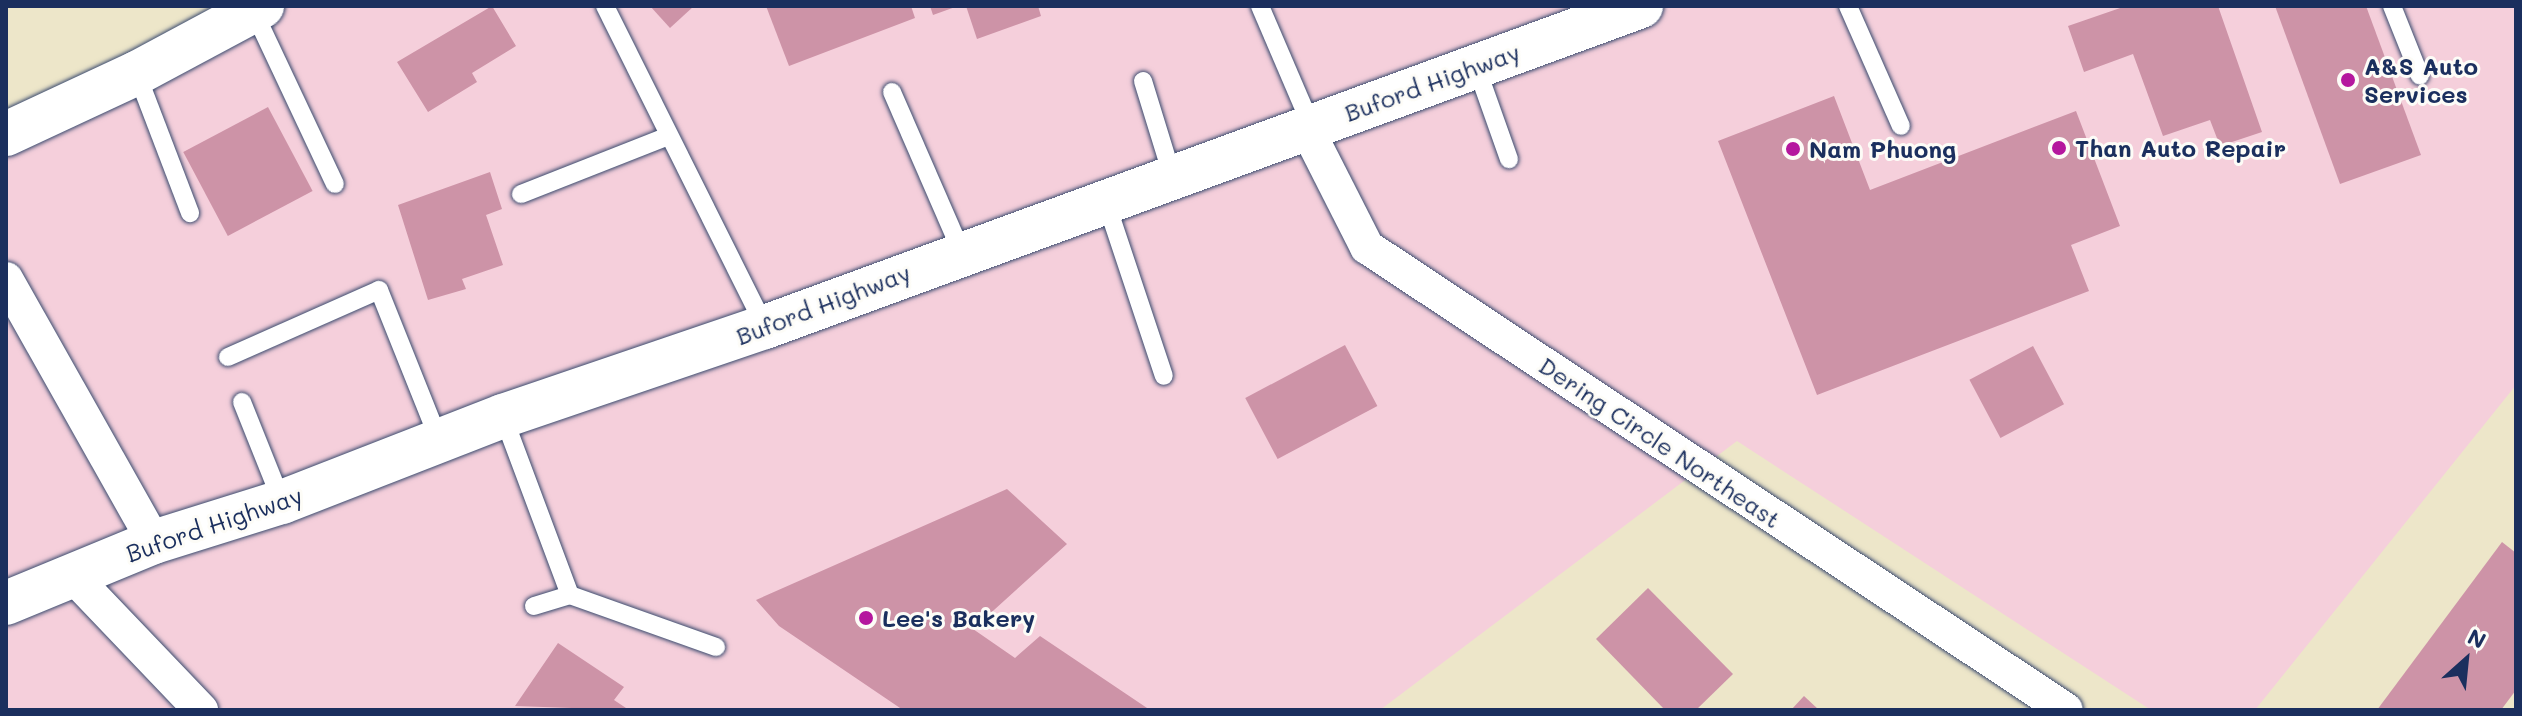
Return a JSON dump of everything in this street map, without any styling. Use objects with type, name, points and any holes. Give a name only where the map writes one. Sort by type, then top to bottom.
[{"type":"main road","name":"Buford Highway","points":[[6,603],[154,542],[282,502],[503,416],[765,327],[961,251],[1641,6]]},
{"type":"main road","points":[[6,134],[137,73],[258,9]]},
{"type":"street","name":"Dering Circle Northeast","points":[[1309,126],[1367,247],[2066,710]]},
{"type":"street","points":[[6,279],[154,542]]},
{"type":"street","points":[[72,575],[201,710]]},
{"type":"lane","points":[[605,6],[765,327]]},
{"type":"lane","points":[[1260,6],[1309,126]]},
{"type":"lane","points":[[1848,6],[1901,126]]},
{"type":"lane","points":[[2392,6],[2420,76]]},
{"type":"lane","points":[[258,9],[335,184]]},
{"type":"lane","points":[[1476,66],[1509,159]]},
{"type":"lane","points":[[137,73],[190,213]]},
{"type":"lane","points":[[1143,81],[1172,175]]},
{"type":"lane","points":[[892,92],[961,251]]},
{"type":"lane","points":[[521,194],[668,136]]},
{"type":"lane","points":[[1105,200],[1164,376]]},
{"type":"lane","points":[[228,357],[379,290],[439,440]]},
{"type":"lane","points":[[242,402],[282,502]]},
{"type":"lane","points":[[503,416],[570,595]]},
{"type":"lane","points":[[534,606],[570,595],[716,647]]},
{"type":"shaded area","points":[[267,6],[2516,6],[2516,385],[2255,710],[2151,710],[1737,441],[1380,710],[6,710],[6,121]]},
{"type":"building","points":[[492,6],[516,46],[472,73],[477,82],[428,112],[397,62]]},
{"type":"building","points":[[650,6],[694,6],[670,28]]},
{"type":"building","points":[[766,6],[911,6],[915,18],[789,66]]},
{"type":"building","points":[[930,6],[958,6],[933,15]]},
{"type":"building","points":[[966,6],[1038,6],[1041,16],[977,39]]},
{"type":"building","points":[[2126,6],[2218,6],[2262,132],[2220,146],[2210,120],[2163,136],[2133,54],[2084,72],[2068,26]]},
{"type":"building","name":"A&S Auto Services","points":[[2275,6],[2366,6],[2421,155],[2340,184]]},
{"type":"building","points":[[1834,96],[1870,190],[2076,111],[2120,226],[2071,245],[2089,291],[1817,395],[1718,141]]},
{"type":"building","points":[[268,107],[313,191],[228,236],[183,152]]},
{"type":"building","points":[[490,172],[502,209],[486,215],[503,265],[462,279],[466,289],[428,300],[398,205]]},
{"type":"building","points":[[1345,345],[1377,406],[1278,459],[1245,398]]},
{"type":"building","points":[[2033,346],[2064,404],[2000,438],[1969,380]]},
{"type":"building","points":[[1007,489],[1067,544],[973,629],[1015,658],[1040,636],[1150,710],[903,710],[779,626],[756,600]]},
{"type":"building","points":[[2502,542],[2516,553],[2516,690],[2501,710],[2377,710]]},
{"type":"building","points":[[1648,588],[1733,674],[1696,710],[1665,710],[1596,639]]},
{"type":"building","points":[[558,643],[624,687],[614,700],[629,710],[515,706]]},
{"type":"building","points":[[1804,696],[1819,710],[1791,710]]},
{"type":"place","name":"A&S Auto Services","points":[[2348,80]]},
{"type":"place","name":"Than Auto Repair","points":[[2059,148]]},
{"type":"place","name":"Nam Phuong","points":[[1793,149]]},
{"type":"place","name":"Lee's Bakery","points":[[866,618]]}]
